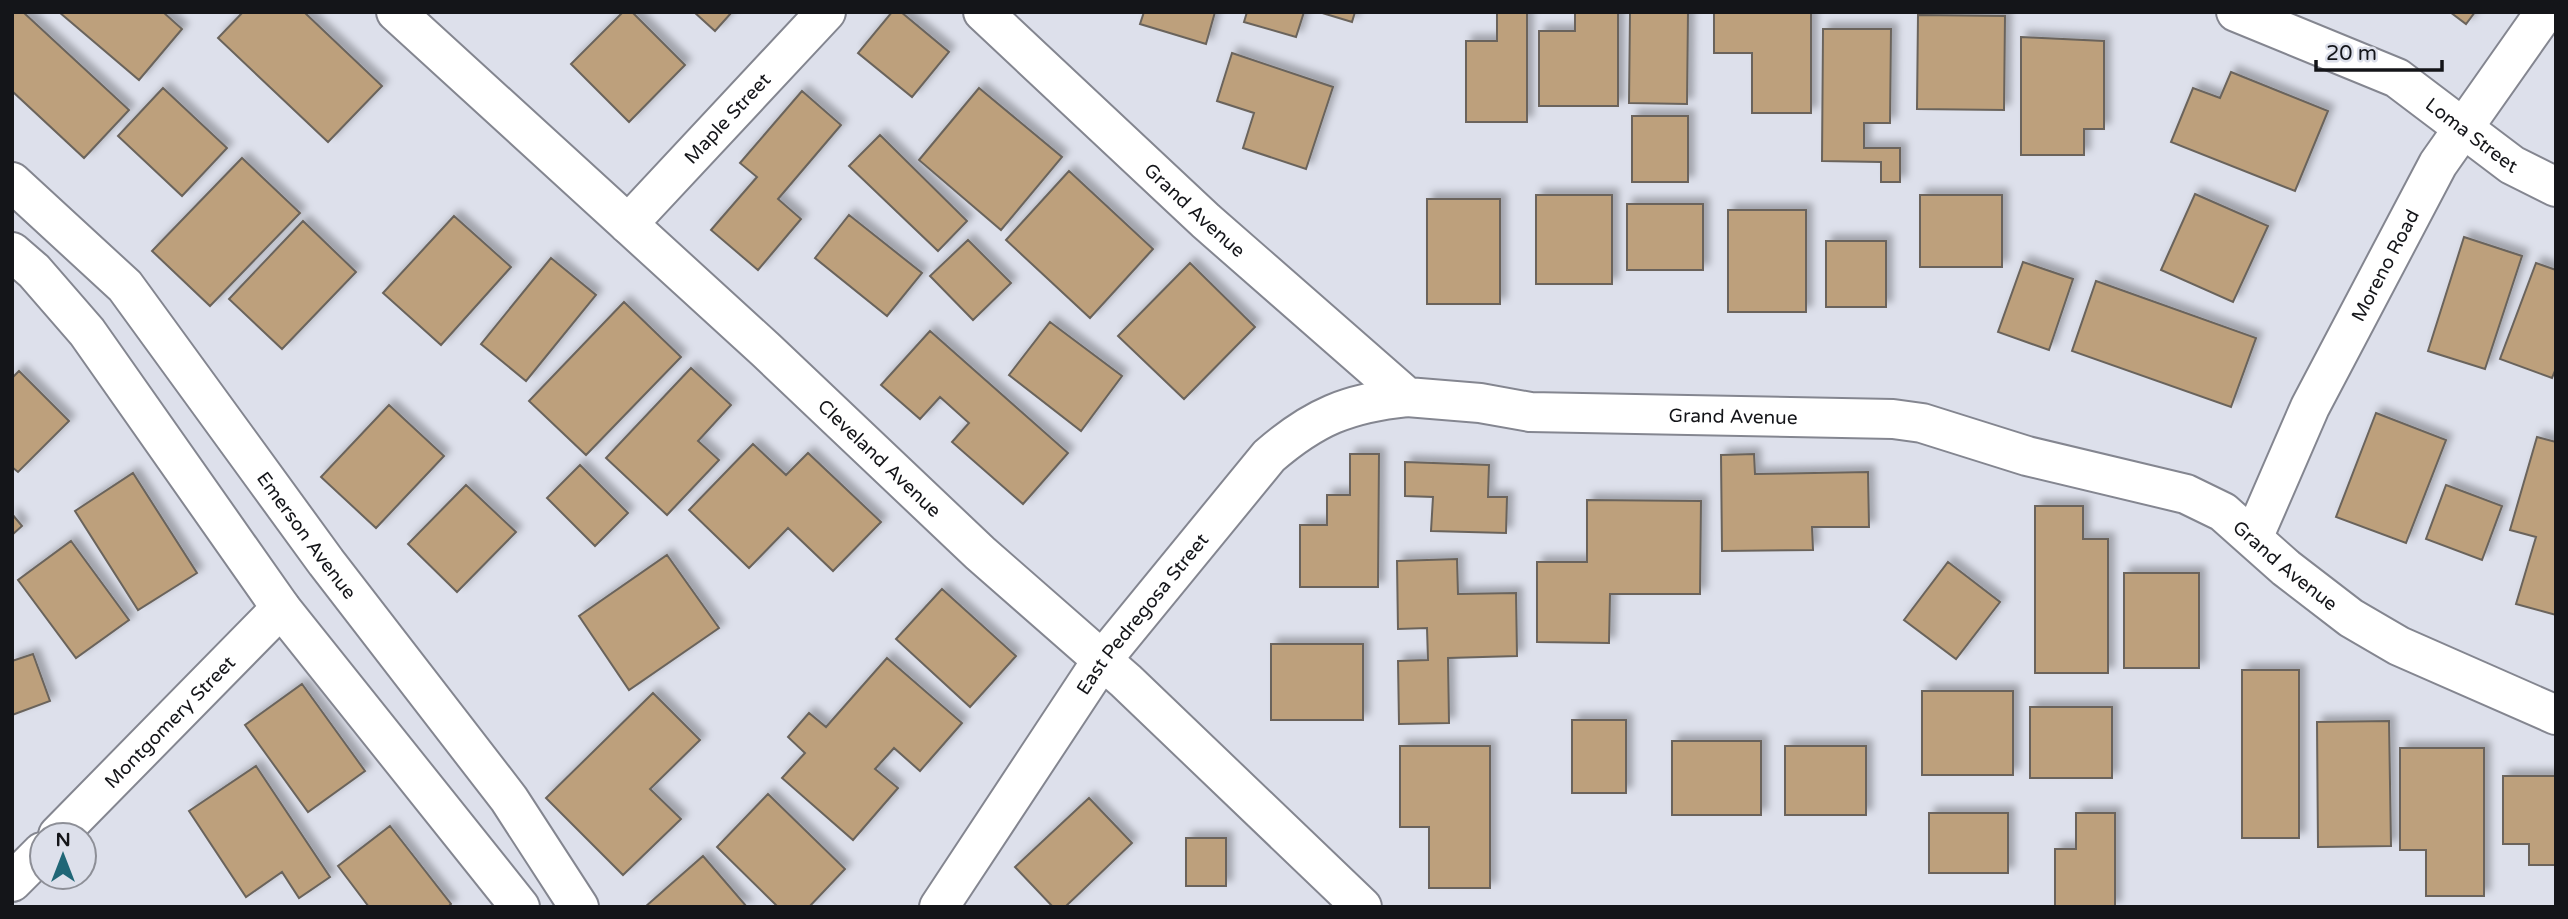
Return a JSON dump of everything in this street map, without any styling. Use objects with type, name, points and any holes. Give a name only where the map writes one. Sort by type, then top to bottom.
[{"type":"street","name":"Cleveland Avenue","points":[[396,12],[628,223],[980,553],[1102,660],[1362,907]]},
{"type":"street","name":"Maple Street","points":[[628,223],[826,12]]},
{"type":"street","name":"Grand Avenue","points":[[983,12],[1206,221],[1407,397],[1480,403],[1530,412],[1893,419],[1922,423],[2027,456],[2186,494],[2223,512],[2254,536],[2286,568],[2351,618],[2399,646],[2556,715]]},
{"type":"street","name":"Loma Street","points":[[2236,12],[2398,78],[2512,165],[2556,187]]},
{"type":"street","name":"Moreno Road","points":[[2254,536],[2310,407],[2432,174],[2545,12]]},
{"type":"street","name":"Emerson Avenue","points":[[12,182],[125,286],[326,562],[509,799],[579,907]]},
{"type":"street","points":[[12,253],[34,271],[87,332],[281,608],[520,907]]},
{"type":"street","name":"East Pedregosa Street","points":[[939,907],[1102,660],[1269,456],[1299,430],[1334,411],[1373,401],[1407,397]]},
{"type":"street","name":"Montgomery Street","points":[[72,821],[281,608]]},
{"type":"street","points":[[12,882],[28,866]]},
{"type":"building","points":[[12,12],[23,12],[129,110],[84,158],[12,91]]},
{"type":"building","points":[[59,12],[163,12],[182,29],[139,80]]},
{"type":"building","points":[[243,12],[304,12],[382,86],[328,142],[218,38]]},
{"type":"building","points":[[623,12],[632,12],[685,65],[629,122],[571,64]]},
{"type":"building","points":[[694,12],[732,12],[715,31]]},
{"type":"building","points":[[892,12],[901,12],[949,52],[912,97],[858,53]]},
{"type":"building","points":[[1144,12],[1215,12],[1206,44],[1140,24]]},
{"type":"building","points":[[1247,12],[1304,12],[1296,37],[1244,22]]},
{"type":"building","points":[[1319,12],[1355,12],[1352,22]]},
{"type":"building","points":[[1497,12],[1527,12],[1527,122],[1466,122],[1466,41],[1497,41]]},
{"type":"building","points":[[1575,12],[1618,12],[1618,106],[1539,106],[1539,31],[1575,31]]},
{"type":"building","points":[[1630,12],[1688,12],[1687,104],[1629,103]]},
{"type":"building","points":[[1714,12],[1811,12],[1811,113],[1752,113],[1752,53],[1714,53]]},
{"type":"building","points":[[2450,12],[2475,12],[2466,24]]},
{"type":"building","points":[[1918,15],[2005,16],[2004,110],[1917,109]]},
{"type":"building","points":[[1823,29],[1891,29],[1890,123],[1864,123],[1864,148],[1900,148],[1900,182],[1881,182],[1881,162],[1822,161]]},
{"type":"building","points":[[2021,37],[2104,41],[2104,129],[2084,129],[2084,155],[2021,155]]},
{"type":"building","points":[[1232,53],[1333,87],[1306,169],[1243,148],[1254,113],[1217,101]]},
{"type":"building","points":[[2231,72],[2328,111],[2295,191],[2171,142],[2193,88],[2220,98]]},
{"type":"building","points":[[163,88],[227,148],[182,196],[118,136]]},
{"type":"building","points":[[979,88],[1062,157],[1001,230],[919,160]]},
{"type":"building","points":[[802,91],[841,125],[778,199],[801,219],[758,270],[711,230],[757,177],[740,163]]},
{"type":"building","points":[[1632,116],[1688,116],[1688,182],[1632,182]]},
{"type":"building","points":[[880,135],[967,221],[938,251],[849,166]]},
{"type":"building","points":[[242,158],[300,213],[210,306],[152,251]]},
{"type":"building","points":[[1069,171],[1153,249],[1090,318],[1006,240]]},
{"type":"building","points":[[2195,194],[2268,226],[2233,302],[2161,270]]},
{"type":"building","points":[[1536,195],[1612,195],[1612,284],[1536,284]]},
{"type":"building","points":[[1920,195],[2002,195],[2002,267],[1920,267]]},
{"type":"building","points":[[1427,199],[1500,199],[1500,304],[1427,304]]},
{"type":"building","points":[[1627,204],[1703,204],[1703,270],[1627,270]]},
{"type":"building","points":[[1728,210],[1806,210],[1806,312],[1728,312]]},
{"type":"building","points":[[849,215],[922,273],[887,316],[815,258]]},
{"type":"building","points":[[454,216],[511,267],[441,345],[383,293]]},
{"type":"building","points":[[303,221],[356,272],[282,349],[229,299]]},
{"type":"building","points":[[2464,237],[2522,256],[2485,369],[2428,351]]},
{"type":"building","points":[[968,240],[1011,283],[973,320],[930,276]]},
{"type":"building","points":[[1826,241],[1886,241],[1886,307],[1826,307]]},
{"type":"building","points":[[551,258],[596,295],[526,381],[481,344]]},
{"type":"building","points":[[2023,262],[2073,279],[2049,350],[1998,332]]},
{"type":"building","points":[[1190,263],[1255,327],[1184,399],[1118,336]]},
{"type":"building","points":[[2536,263],[2556,270],[2556,368],[2552,378],[2500,359]]},
{"type":"building","points":[[2096,281],[2256,338],[2231,407],[2072,351]]},
{"type":"building","points":[[624,302],[681,357],[586,455],[529,401]]},
{"type":"building","points":[[1050,322],[1122,376],[1081,431],[1009,375]]},
{"type":"building","points":[[930,331],[1068,453],[1023,504],[952,442],[969,423],[940,397],[920,419],[881,385]]},
{"type":"building","points":[[691,368],[731,405],[698,441],[719,460],[667,515],[606,458]]},
{"type":"building","points":[[19,371],[69,421],[18,472],[12,467],[12,378]]},
{"type":"building","points":[[389,405],[444,456],[376,528],[321,477]]},
{"type":"building","points":[[2376,413],[2446,440],[2406,543],[2336,517]]},
{"type":"building","points":[[2537,437],[2556,442],[2556,615],[2516,604],[2536,537],[2510,530]]},
{"type":"building","points":[[753,444],[786,475],[808,453],[881,522],[833,571],[788,528],[749,568],[689,510]]},
{"type":"building","points":[[1350,454],[1379,454],[1378,587],[1300,587],[1300,525],[1327,525],[1327,495],[1350,495]]},
{"type":"building","points":[[1754,454],[1755,474],[1868,472],[1869,527],[1812,527],[1813,550],[1722,551],[1721,455]]},
{"type":"building","points":[[1405,462],[1489,465],[1488,497],[1507,497],[1506,533],[1431,531],[1433,497],[1405,496]]},
{"type":"building","points":[[580,465],[628,513],[595,546],[547,498]]},
{"type":"building","points":[[133,473],[197,573],[138,610],[75,511]]},
{"type":"building","points":[[466,485],[516,532],[457,592],[408,544]]},
{"type":"building","points":[[2446,485],[2502,506],[2482,560],[2426,539]]},
{"type":"building","points":[[1587,500],[1701,501],[1700,594],[1610,594],[1609,643],[1537,642],[1537,562],[1587,562]]},
{"type":"building","points":[[2035,506],[2083,506],[2083,539],[2108,539],[2108,673],[2035,673]]},
{"type":"building","points":[[12,514],[22,526],[12,535]]},
{"type":"building","points":[[71,541],[129,620],[76,658],[18,580]]},
{"type":"building","points":[[667,555],[719,628],[629,690],[579,616]]},
{"type":"building","points":[[1457,559],[1458,594],[1516,593],[1517,656],[1448,658],[1449,723],[1399,724],[1398,661],[1428,660],[1427,628],[1398,629],[1397,561]]},
{"type":"building","points":[[1948,562],[2000,602],[1956,659],[1904,620]]},
{"type":"building","points":[[2124,573],[2199,573],[2199,668],[2124,668]]},
{"type":"building","points":[[942,589],[1016,656],[970,707],[896,639]]},
{"type":"building","points":[[1271,644],[1363,644],[1363,720],[1271,720]]},
{"type":"building","points":[[33,654],[50,701],[12,715],[12,661]]},
{"type":"building","points":[[887,658],[962,723],[920,771],[894,748],[875,769],[898,788],[853,840],[782,778],[805,753],[788,737],[809,713],[826,727]]},
{"type":"building","points":[[2242,670],[2299,670],[2299,838],[2242,838]]},
{"type":"building","points":[[302,684],[365,771],[308,812],[245,725]]},
{"type":"building","points":[[1922,691],[2013,691],[2013,775],[1922,775]]},
{"type":"building","points":[[653,693],[700,740],[650,789],[681,819],[623,875],[546,798]]},
{"type":"building","points":[[2030,707],[2112,707],[2112,778],[2030,778]]},
{"type":"building","points":[[1572,720],[1626,720],[1626,793],[1572,793]]},
{"type":"building","points":[[2389,721],[2391,846],[2318,847],[2317,722]]},
{"type":"building","points":[[1672,741],[1761,741],[1761,815],[1672,815]]},
{"type":"building","points":[[1400,746],[1490,746],[1490,888],[1429,888],[1429,827],[1400,827]]},
{"type":"building","points":[[1785,746],[1866,746],[1866,815],[1785,815]]},
{"type":"building","points":[[2400,748],[2484,748],[2484,896],[2426,896],[2426,850],[2400,850]]},
{"type":"building","points":[[256,766],[330,877],[299,898],[282,872],[246,897],[189,811]]},
{"type":"building","points":[[2503,776],[2556,776],[2556,865],[2529,865],[2529,844],[2503,844]]},
{"type":"building","points":[[768,794],[845,869],[809,907],[778,907],[717,847]]},
{"type":"building","points":[[1089,798],[1132,843],[1065,907],[1053,907],[1015,867]]},
{"type":"building","points":[[1929,813],[2008,813],[2008,873],[1929,873]]},
{"type":"building","points":[[2076,813],[2115,813],[2115,907],[2055,907],[2055,849],[2076,849]]},
{"type":"building","points":[[390,826],[451,904],[448,907],[369,907],[338,866]]},
{"type":"building","points":[[1186,838],[1226,838],[1226,886],[1186,886]]},
{"type":"building","points":[[703,856],[747,907],[645,907]]}]
